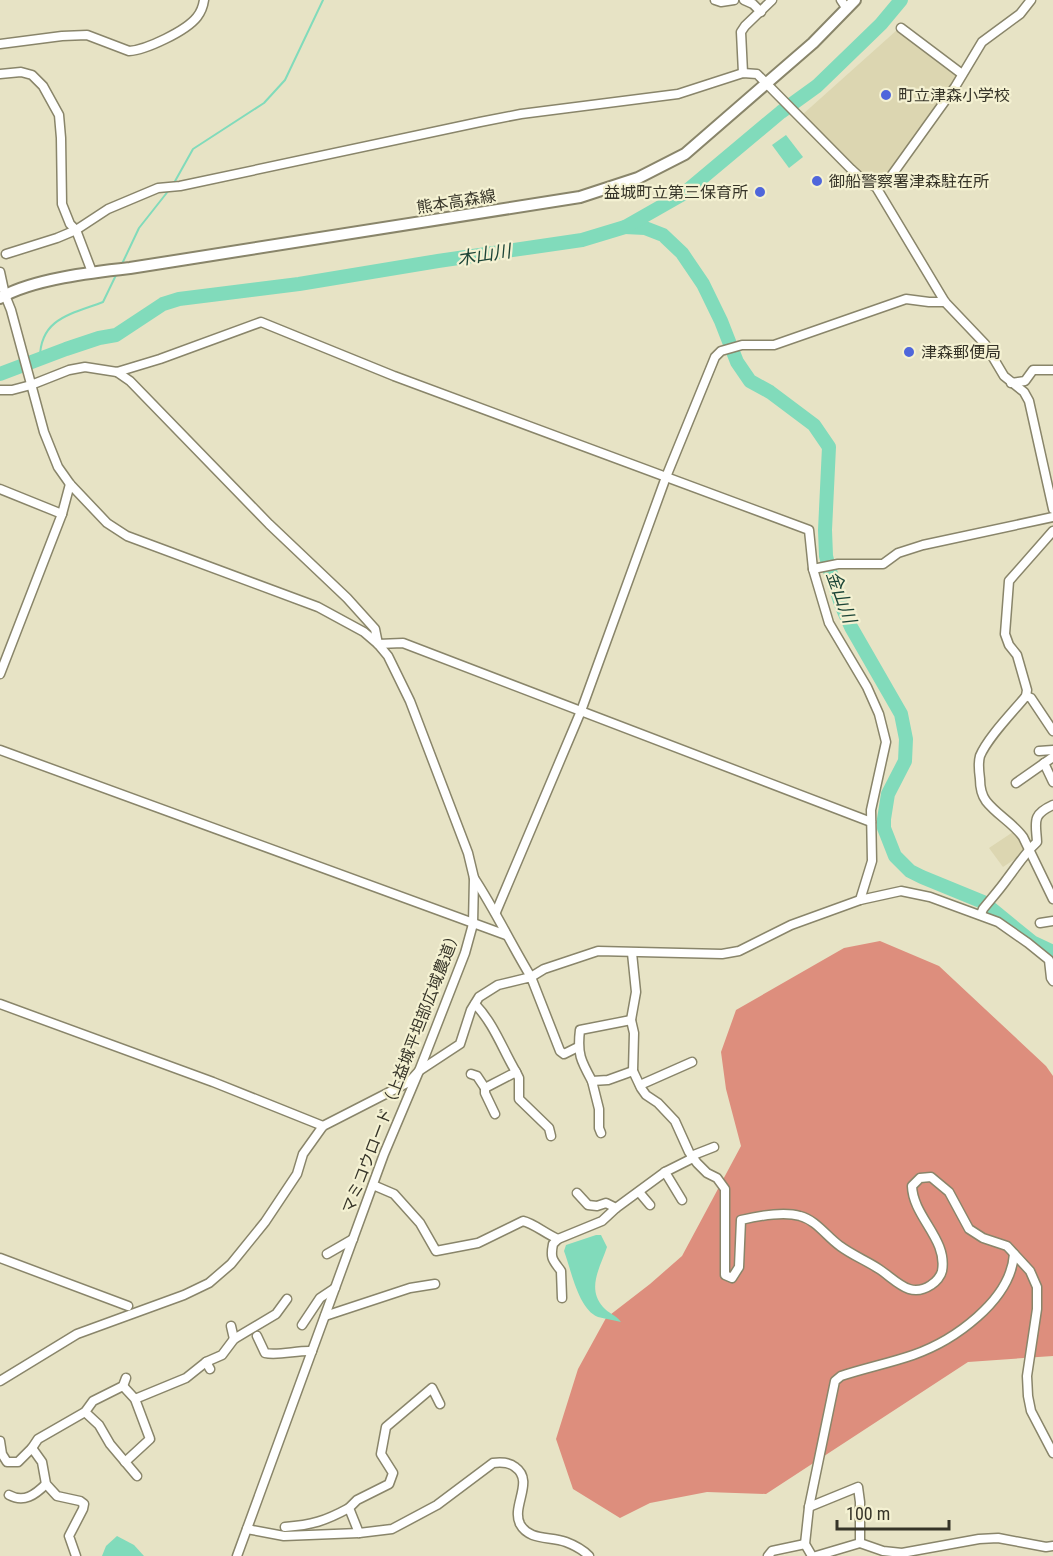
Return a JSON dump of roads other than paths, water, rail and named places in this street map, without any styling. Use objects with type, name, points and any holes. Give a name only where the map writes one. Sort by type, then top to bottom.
[{"type":"main road","name":"熊本高森線","points":[[2,296],[40,284],[92,272],[130,268],[580,197],[638,178],[685,154],[768,87],[813,43],[848,3]]},
{"type":"street","points":[[0,44],[87,35],[129,51],[135,51],[154,44],[193,22],[202,10],[204,0]]},
{"type":"street","points":[[716,0],[734,0]]},
{"type":"street","points":[[744,0],[761,12]]},
{"type":"street","points":[[743,73],[741,32],[772,0]]},
{"type":"street","points":[[876,187],[889,179],[982,42],[1020,14],[1031,0]]},
{"type":"street","points":[[901,28],[962,74]]},
{"type":"street","points":[[0,74],[21,72],[32,75],[43,86],[59,115],[62,138],[62,204],[70,224],[76,230],[92,272]]},
{"type":"street","points":[[6,254],[76,230],[108,209],[158,188],[191,184],[490,120],[678,94],[743,73],[757,74],[864,181],[876,187],[945,302],[993,354],[1004,376],[1024,392],[1029,401],[1053,509]]},
{"type":"street","name":"マミコウロード（上益城平坦部広域農道）","points":[[0,272],[2,296],[11,310],[44,432],[58,467],[70,484],[107,523],[127,536],[318,607],[364,632],[378,644],[388,656],[410,701],[468,853],[474,878],[473,924],[465,954],[373,1185],[239,1552]]},
{"type":"street","points":[[496,912],[581,711],[666,477],[715,357],[721,351],[742,345],[774,345],[906,299],[945,302]]},
{"type":"street","points":[[0,390],[12,390],[30,381],[85,367],[117,372],[160,359],[261,322],[394,376],[809,530],[829,623],[867,687],[879,714],[886,742],[871,810],[872,861],[860,900]]},
{"type":"street","points":[[1011,383],[1025,381],[1033,370],[1053,370]]},
{"type":"street","points":[[117,372],[130,381],[269,524],[348,598],[375,629],[378,644],[403,643],[871,822]]},
{"type":"street","points":[[0,674],[62,514],[70,484]]},
{"type":"street","points":[[0,489],[62,514]]},
{"type":"street","points":[[816,568],[838,564],[883,564],[898,553],[923,545],[1053,517]]},
{"type":"street","points":[[1053,531],[1008,581],[1005,634],[1008,645],[1019,659],[1026,682],[1026,696],[987,744],[980,758],[979,769],[981,792],[999,816],[1018,830],[1023,837],[1053,899]]},
{"type":"street","points":[[1026,696],[1031,698],[1053,731]]},
{"type":"street","points":[[0,750],[506,935]]},
{"type":"street","points":[[1039,751],[1053,750]]},
{"type":"street","points":[[1016,783],[1053,757]]},
{"type":"street","points":[[1044,763],[1053,782]]},
{"type":"street","points":[[981,914],[1018,862],[1037,842],[1035,820],[1037,815],[1053,805]]},
{"type":"street","points":[[474,878],[496,912],[506,935],[531,977],[560,1051],[564,1054],[578,1047]]},
{"type":"street","points":[[0,1381],[77,1334],[184,1295],[209,1282],[231,1264],[265,1222],[297,1174],[303,1154],[323,1126],[409,1082],[419,1071],[460,1044],[479,997],[498,985],[531,977],[544,969],[598,951],[722,954],[739,951],[791,925],[860,900],[901,891],[915,893],[981,914],[998,922],[1048,960],[1053,981]]},
{"type":"street","points":[[1040,923],[1053,921]]},
{"type":"street","points":[[632,953],[636,993],[631,1020],[634,1033],[633,1071],[646,1095],[658,1103],[675,1121],[692,1157],[707,1173],[717,1178],[725,1189],[725,1275],[732,1278],[739,1267],[741,1220],[763,1215],[800,1216],[815,1224],[840,1246],[880,1269],[901,1287],[912,1291],[925,1289],[935,1283],[942,1272],[942,1257],[938,1244],[912,1196],[912,1186],[920,1178],[931,1177],[949,1192],[969,1229],[976,1235],[1007,1246],[1030,1271],[1037,1287],[1036,1327],[1027,1376],[1028,1396],[1031,1411],[1053,1453]]},
{"type":"street","points":[[0,1004],[213,1082],[323,1126]]},
{"type":"street","points":[[475,1004],[488,1018],[519,1078],[519,1100],[549,1128],[551,1136]]},
{"type":"street","points":[[601,1132],[598,1128],[599,1109],[592,1081],[579,1057],[580,1030],[631,1020]]},
{"type":"street","points":[[640,1085],[692,1062]]},
{"type":"street","points":[[592,1081],[608,1080],[633,1071]]},
{"type":"street","points":[[485,1088],[516,1072]]},
{"type":"street","points":[[471,1074],[477,1076],[485,1088],[485,1094],[495,1114]]},
{"type":"street","points":[[562,1298],[561,1271],[554,1264],[552,1251],[553,1244],[558,1239],[602,1221],[665,1172],[714,1147]]},
{"type":"street","points":[[665,1172],[682,1200]]},
{"type":"street","points":[[373,1185],[394,1194],[420,1223],[436,1251],[478,1243],[523,1221],[527,1221],[540,1231],[558,1239]]},
{"type":"street","points":[[577,1192],[588,1205],[606,1203],[616,1208]]},
{"type":"street","points":[[639,1192],[650,1205]]},
{"type":"street","points":[[327,1254],[353,1239]]},
{"type":"street","points":[[1014,1254],[1013,1265],[1006,1281],[993,1301],[978,1317],[944,1341],[914,1355],[849,1374],[835,1381],[809,1507],[805,1544],[814,1556],[860,1543],[883,1551],[902,1553],[999,1538],[1053,1546]]},
{"type":"street","points":[[0,1258],[128,1306]]},
{"type":"street","points":[[325,1316],[410,1288],[435,1284]]},
{"type":"street","points":[[302,1325],[320,1298],[335,1288]]},
{"type":"street","points":[[135,1399],[186,1378],[208,1366],[222,1355],[234,1339],[276,1314],[287,1299]]},
{"type":"street","points":[[231,1326],[234,1339]]},
{"type":"street","points":[[257,1336],[265,1353],[312,1350]]},
{"type":"street","points":[[0,1441],[2,1454],[7,1462],[18,1462],[38,1439],[85,1412],[93,1401],[124,1382],[135,1399],[150,1439],[125,1462]]},
{"type":"street","points":[[285,1527],[309,1526],[327,1520],[349,1508],[357,1500],[389,1484],[393,1473],[381,1454],[386,1427],[432,1388],[440,1404]]},
{"type":"street","points":[[85,1412],[99,1425],[110,1444],[137,1476]]},
{"type":"street","points":[[32,1448],[42,1462],[46,1484],[57,1496],[84,1504],[69,1536],[76,1556]]},
{"type":"street","points":[[247,1529],[284,1536],[359,1533],[392,1529],[437,1505],[493,1464],[501,1462],[515,1466],[524,1481],[518,1513],[520,1523],[528,1533],[540,1538],[565,1541],[590,1556]]},
{"type":"street","points":[[9,1495],[16,1499],[26,1498],[35,1494],[46,1484]]},
{"type":"street","points":[[809,1507],[858,1487],[860,1543]]},
{"type":"street","points":[[349,1508],[359,1533]]},
{"type":"street","points":[[768,1556],[772,1551],[805,1544]]},
{"type":"waterway","points":[[174,183],[193,149],[264,103],[285,80],[323,0]]},
{"type":"waterway","name":"木山川","points":[[0,374],[66,349],[116,335],[163,304],[179,299],[299,284],[582,240],[625,227],[683,194],[781,112],[817,86],[881,24],[901,0]]},
{"type":"waterway","points":[[121,266],[139,228],[169,190]]},
{"type":"waterway","name":"金山川","points":[[625,227],[645,228],[663,235],[682,253],[703,284],[737,362],[750,381],[770,392],[814,425],[829,447],[825,530],[829,568],[851,627],[901,714],[906,739],[905,761],[888,794],[884,819],[884,828],[895,856],[910,871],[983,902],[1032,942],[1053,952]]},
{"type":"waterway","points":[[40,358],[45,334],[52,326],[69,314],[103,302],[117,273]]},
{"type":"place","name":"町立津森小学校","points":[[886,95]]},
{"type":"place","name":"御船警察署津森駐在所","points":[[817,181]]},
{"type":"place","name":"益城町立第三保育所","points":[[760,192]]},
{"type":"place","name":"津森郵便局","points":[[909,352]]}]
